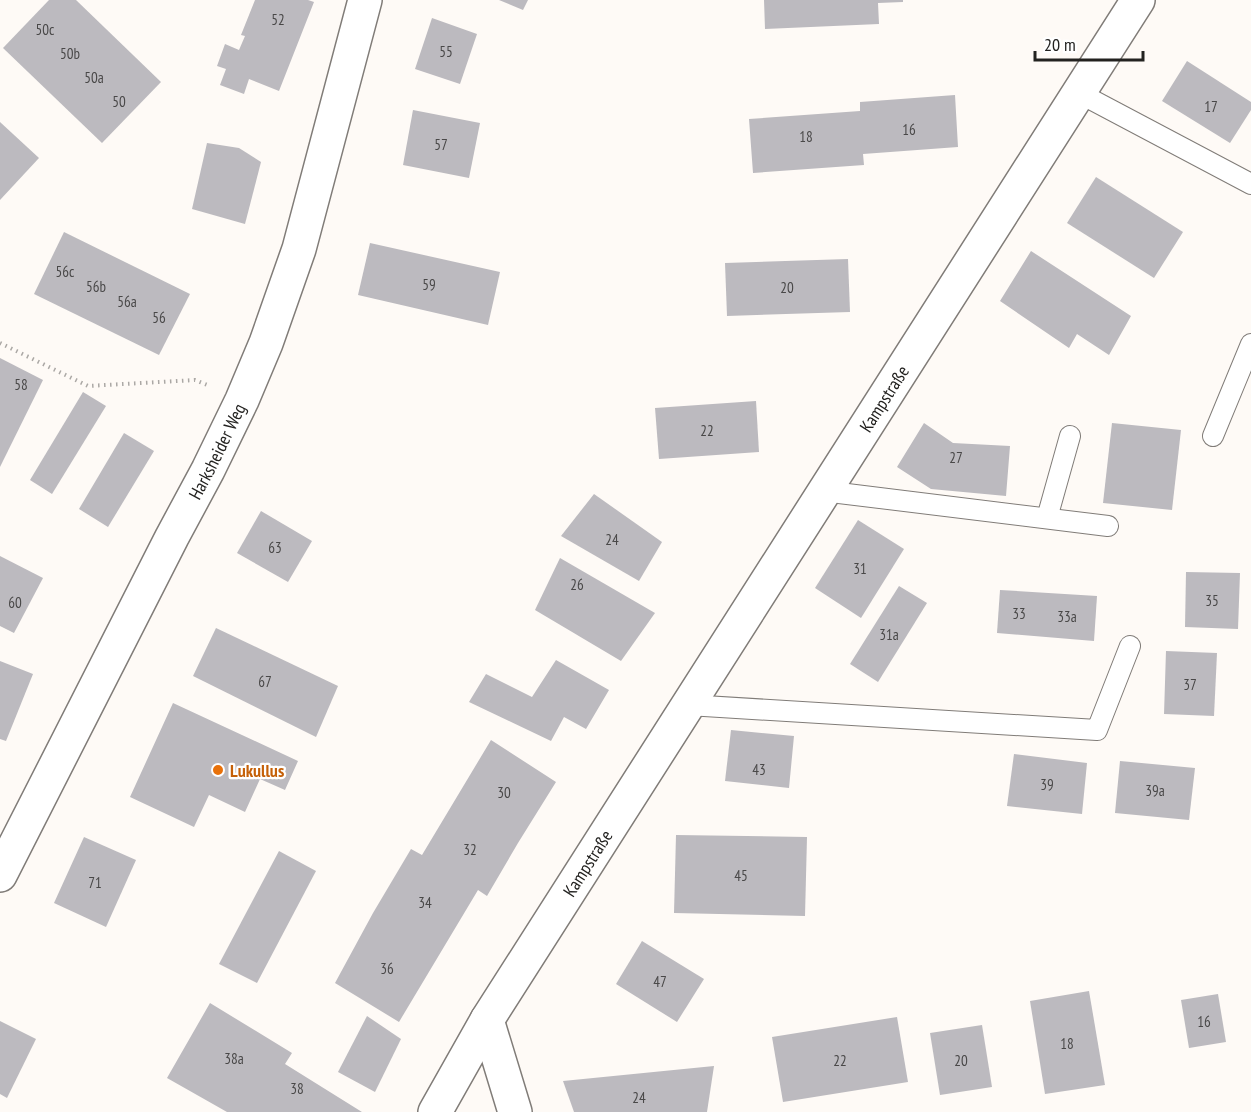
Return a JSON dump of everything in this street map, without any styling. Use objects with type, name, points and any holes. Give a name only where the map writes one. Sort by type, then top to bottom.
[{"type":"street","name":"Harksheider Weg","points":[[0,875],[7,843],[208,470],[242,400],[266,343],[299,249],[365,0]]},
{"type":"street","name":"Kampstraße","points":[[435,1112],[487,1020],[1138,0]]},
{"type":"street","points":[[487,1020],[515,1112]]},
{"type":"lane","points":[[1079,93],[1251,184]]},
{"type":"lane","points":[[1213,436],[1251,344]]},
{"type":"lane","points":[[1047,518],[1070,436]]},
{"type":"lane","points":[[839,493],[1108,526]]},
{"type":"lane","points":[[688,705],[1097,730],[1130,646]]},
{"type":"path","points":[[0,343],[88,386],[195,381],[242,400]]},
{"type":"building","points":[[49,0],[76,0],[161,82],[102,143],[3,48]]},
{"type":"building","points":[[255,0],[314,2],[279,91],[249,79],[244,94],[220,85],[226,69],[217,66],[225,44],[239,50],[245,36],[241,35]]},
{"type":"building","points":[[499,0],[528,0],[523,10]]},
{"type":"building","points":[[764,0],[903,0],[903,2],[878,3],[879,24],[765,29]]},
{"type":"building","points":[[432,18],[477,34],[460,84],[415,69]]},
{"type":"building","points":[[1187,61],[1251,102],[1251,110],[1230,143],[1162,101]]},
{"type":"building","points":[[955,95],[958,147],[863,154],[864,165],[753,173],[749,119],[860,111],[860,102]]},
{"type":"building","points":[[413,110],[480,123],[469,178],[403,165]]},
{"type":"building","points":[[0,122],[39,158],[0,200]]},
{"type":"building","points":[[207,143],[239,148],[261,162],[245,224],[192,209]]},
{"type":"building","points":[[1096,177],[1183,232],[1154,278],[1067,223]]},
{"type":"building","points":[[64,232],[190,294],[159,355],[34,294]]},
{"type":"building","points":[[370,243],[500,272],[488,325],[358,295]]},
{"type":"building","points":[[1031,251],[1131,316],[1109,355],[1077,334],[1069,348],[1000,301]]},
{"type":"building","points":[[848,259],[850,312],[727,316],[725,263]]},
{"type":"building","points":[[0,358],[43,380],[0,467]]},
{"type":"building","points":[[83,392],[106,406],[52,494],[30,480]]},
{"type":"building","points":[[756,401],[759,452],[659,459],[655,408]]},
{"type":"building","points":[[924,423],[953,443],[1010,446],[1006,496],[931,489],[897,467]]},
{"type":"building","points":[[1112,423],[1181,430],[1172,510],[1103,503]]},
{"type":"building","points":[[124,433],[154,451],[108,527],[79,509]]},
{"type":"building","points":[[594,494],[662,542],[639,581],[561,536]]},
{"type":"building","points":[[261,511],[312,541],[288,582],[237,553]]},
{"type":"building","points":[[858,520],[904,549],[861,618],[815,588]]},
{"type":"building","points":[[0,556],[43,578],[14,633],[0,626]]},
{"type":"building","points":[[560,558],[655,613],[621,661],[535,610]]},
{"type":"building","points":[[1186,572],[1240,573],[1238,629],[1185,627]]},
{"type":"building","points":[[899,586],[927,603],[878,682],[850,664]]},
{"type":"building","points":[[1000,590],[1097,596],[1094,641],[997,633]]},
{"type":"building","points":[[216,628],[338,686],[316,737],[193,676]]},
{"type":"building","points":[[1166,651],[1217,653],[1214,716],[1164,714]]},
{"type":"building","points":[[556,660],[609,690],[586,729],[564,717],[551,741],[469,702],[486,674],[532,697]]},
{"type":"building","points":[[0,661],[33,674],[6,741],[0,739]]},
{"type":"building","name":"Lukullus","points":[[173,703],[298,761],[285,790],[260,779],[245,812],[209,795],[194,827],[130,797]]},
{"type":"building","points":[[731,730],[794,736],[789,788],[725,781]]},
{"type":"building","points":[[491,740],[556,782],[487,896],[478,890],[399,1022],[335,983],[411,849],[422,855]]},
{"type":"building","points":[[1014,754],[1087,763],[1082,814],[1007,806]]},
{"type":"building","points":[[1120,761],[1195,768],[1189,820],[1115,813]]},
{"type":"building","points":[[676,835],[807,837],[805,916],[674,913]]},
{"type":"building","points":[[84,837],[136,860],[106,927],[54,903]]},
{"type":"building","points":[[279,851],[316,871],[257,983],[219,964]]},
{"type":"building","points":[[642,941],[704,979],[677,1022],[616,984]]},
{"type":"building","points":[[1089,991],[1105,1085],[1045,1094],[1030,1001]]},
{"type":"building","points":[[1218,994],[1226,1042],[1189,1048],[1181,1000]]},
{"type":"building","points":[[210,1003],[292,1053],[285,1064],[362,1112],[227,1112],[167,1078]]},
{"type":"building","points":[[367,1016],[401,1039],[375,1092],[338,1072]]},
{"type":"building","points":[[897,1017],[908,1082],[783,1102],[772,1037]]},
{"type":"building","points":[[0,1021],[36,1039],[7,1098],[0,1094]]},
{"type":"building","points":[[982,1025],[992,1087],[940,1095],[930,1033]]},
{"type":"building","points":[[714,1066],[707,1112],[574,1112],[563,1081]]},
{"type":"place","name":"Lukullus","points":[[218,770]]}]
